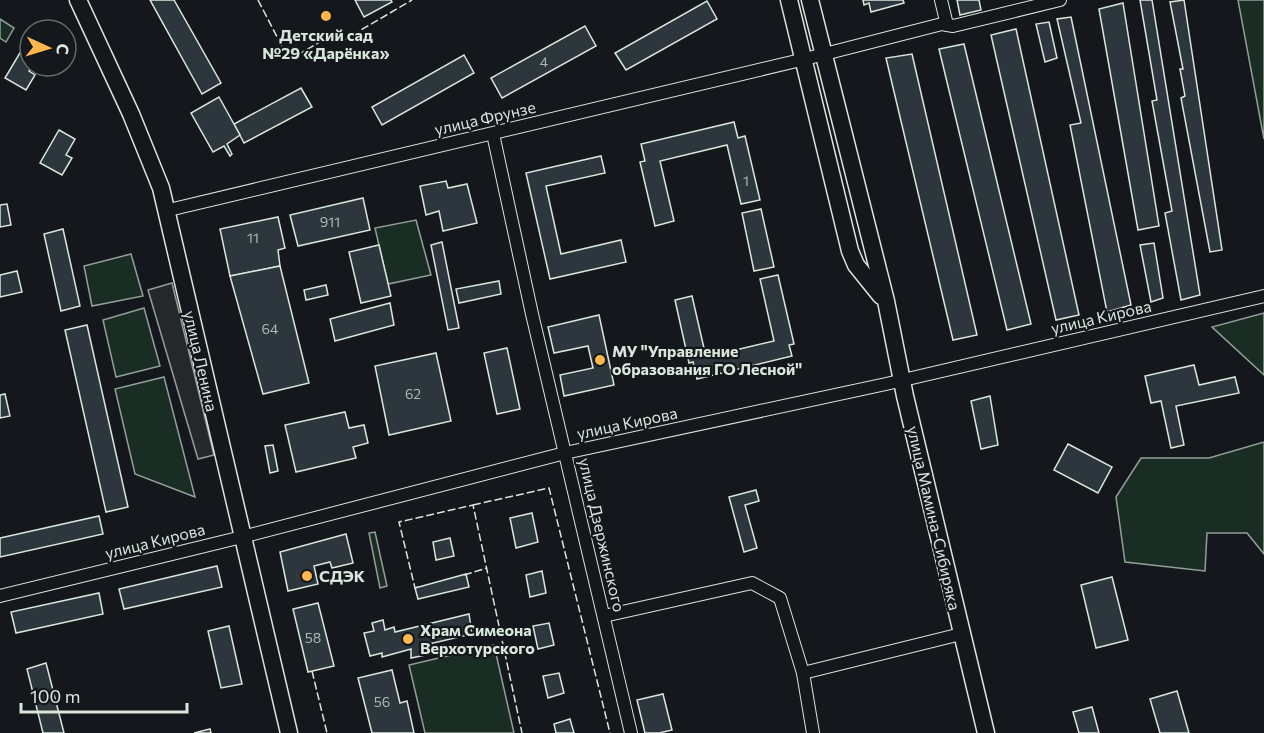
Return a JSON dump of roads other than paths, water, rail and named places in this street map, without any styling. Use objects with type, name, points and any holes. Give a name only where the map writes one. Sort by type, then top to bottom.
[{"type":"main road","name":"улица Ленина","points":[[78,0],[131,114],[169,209],[246,536],[289,733]]},
{"type":"main road","points":[[85,0],[135,102],[167,183],[169,209]]},
{"type":"main road","name":"улица Мамина-Сибиряка","points":[[789,0],[850,251],[856,265],[886,302]]},
{"type":"main road","name":"улица Мамина-Сибиряка","points":[[810,0],[886,302],[961,634],[986,733]]},
{"type":"main road","points":[[246,536],[296,733]]},
{"type":"street","points":[[941,0],[947,25]]},
{"type":"street","name":"улица Фрунзе","points":[[169,209],[493,134],[942,24],[953,26],[1060,0]]},
{"type":"street","name":"улица Дзержинского","points":[[493,134],[532,314],[631,733]]},
{"type":"street","name":"улица Кирова","points":[[0,596],[246,536],[565,453],[903,380],[1264,296]]},
{"type":"street","points":[[604,616],[752,583],[780,598],[803,673],[813,733]]},
{"type":"street","points":[[803,673],[961,634]]},
{"type":"place","name":"Детский сад №29 «Дарёнка»","points":[[326,16]]},
{"type":"place","name":"МУ \"Управление образования ГО Лесной\"","points":[[600,360]]},
{"type":"place","name":"СДЭК","points":[[307,576]]},
{"type":"place","name":"Храм Симеона Верхотурского","points":[[408,639]]}]
